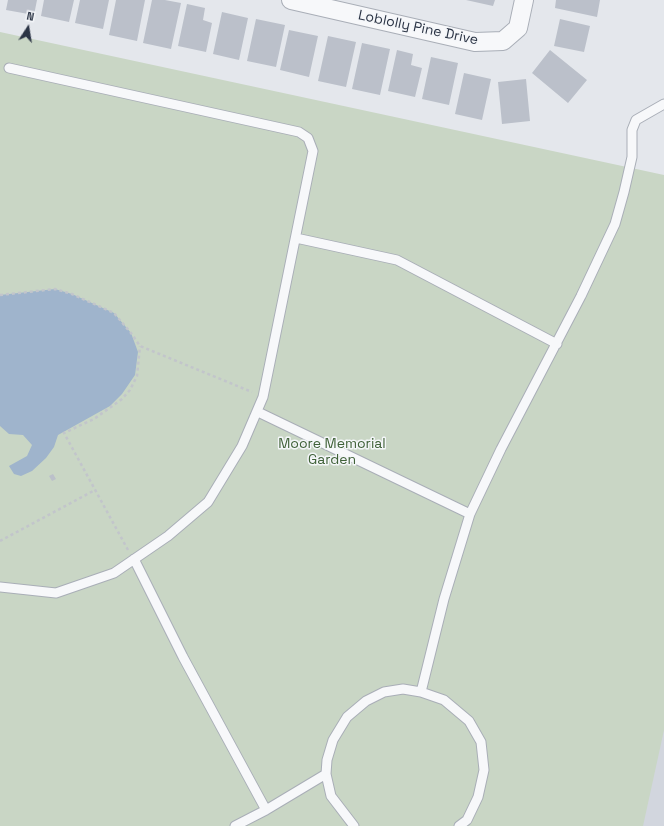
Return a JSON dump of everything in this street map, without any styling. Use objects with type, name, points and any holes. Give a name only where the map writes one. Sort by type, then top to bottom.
[{"type":"street","name":"Loblolly Pine Drive","points":[[291,0],[475,42],[503,41],[518,28],[524,0]]},
{"type":"lane","points":[[0,587],[56,593],[114,573],[168,536],[208,502],[242,446],[258,412],[263,397],[313,151],[308,138],[299,132],[9,68]]},
{"type":"lane","points":[[421,692],[444,599],[470,514],[501,449],[581,296],[615,224],[632,157],[632,130],[636,120],[664,104]]},
{"type":"lane","points":[[296,238],[397,260],[557,344]]},
{"type":"lane","points":[[258,412],[470,514]]},
{"type":"lane","points":[[134,559],[183,657],[266,810]]},
{"type":"lane","points":[[354,826],[331,796],[326,774],[327,760],[333,740],[347,717],[366,701],[384,692],[403,689],[421,692],[444,700],[469,721],[481,742],[484,770],[478,797],[467,820],[459,826]]},
{"type":"lane","points":[[235,826],[266,810],[326,774]]},
{"type":"path","points":[[0,295],[55,289],[72,294],[114,314],[131,332],[140,346],[263,397]]},
{"type":"path","points":[[134,559],[64,433],[94,419],[122,399],[137,376],[140,346]]},
{"type":"path","points":[[0,541],[95,490]]},
{"type":"shaded area","points":[[664,721],[664,826],[640,826]]},
{"type":"green space","name":"Moore Memorial Garden","points":[[0,32],[664,175],[664,730],[643,826],[0,826]]},
{"type":"water","points":[[55,289],[72,294],[114,313],[131,333],[138,352],[135,375],[122,394],[110,406],[58,435],[54,447],[46,458],[32,471],[21,476],[14,474],[9,466],[27,456],[32,445],[23,435],[9,434],[0,426],[0,295]]},
{"type":"building","points":[[8,0],[37,0],[34,15],[6,10]]},
{"type":"building","points":[[44,0],[74,0],[69,22],[41,16]]},
{"type":"building","points":[[80,0],[109,0],[103,29],[75,23]]},
{"type":"building","points":[[116,0],[145,0],[137,41],[109,35]]},
{"type":"building","points":[[152,0],[165,0],[181,3],[171,49],[143,43]]},
{"type":"building","points":[[466,0],[495,0],[493,6]]},
{"type":"building","points":[[556,0],[600,0],[597,17],[555,8]]},
{"type":"building","points":[[187,4],[205,8],[203,20],[212,23],[206,52],[178,46]]},
{"type":"building","points":[[222,12],[248,18],[239,60],[213,54]]},
{"type":"building","points":[[256,19],[285,25],[276,67],[247,61]]},
{"type":"building","points":[[560,19],[590,26],[584,52],[554,46]]},
{"type":"building","points":[[289,30],[318,36],[309,77],[280,70]]},
{"type":"building","points":[[328,36],[356,42],[346,87],[318,81]]},
{"type":"building","points":[[362,43],[390,49],[380,95],[352,89]]},
{"type":"building","points":[[397,50],[413,54],[411,65],[422,68],[415,97],[388,91]]},
{"type":"building","points":[[550,50],[587,80],[568,103],[532,73]]},
{"type":"building","points":[[431,57],[458,63],[449,105],[422,99]]},
{"type":"building","points":[[464,73],[491,79],[482,120],[455,114]]},
{"type":"building","points":[[526,79],[530,121],[502,124],[498,82]]},
{"type":"building","points":[[53,474],[56,479],[52,481],[49,476]]}]
